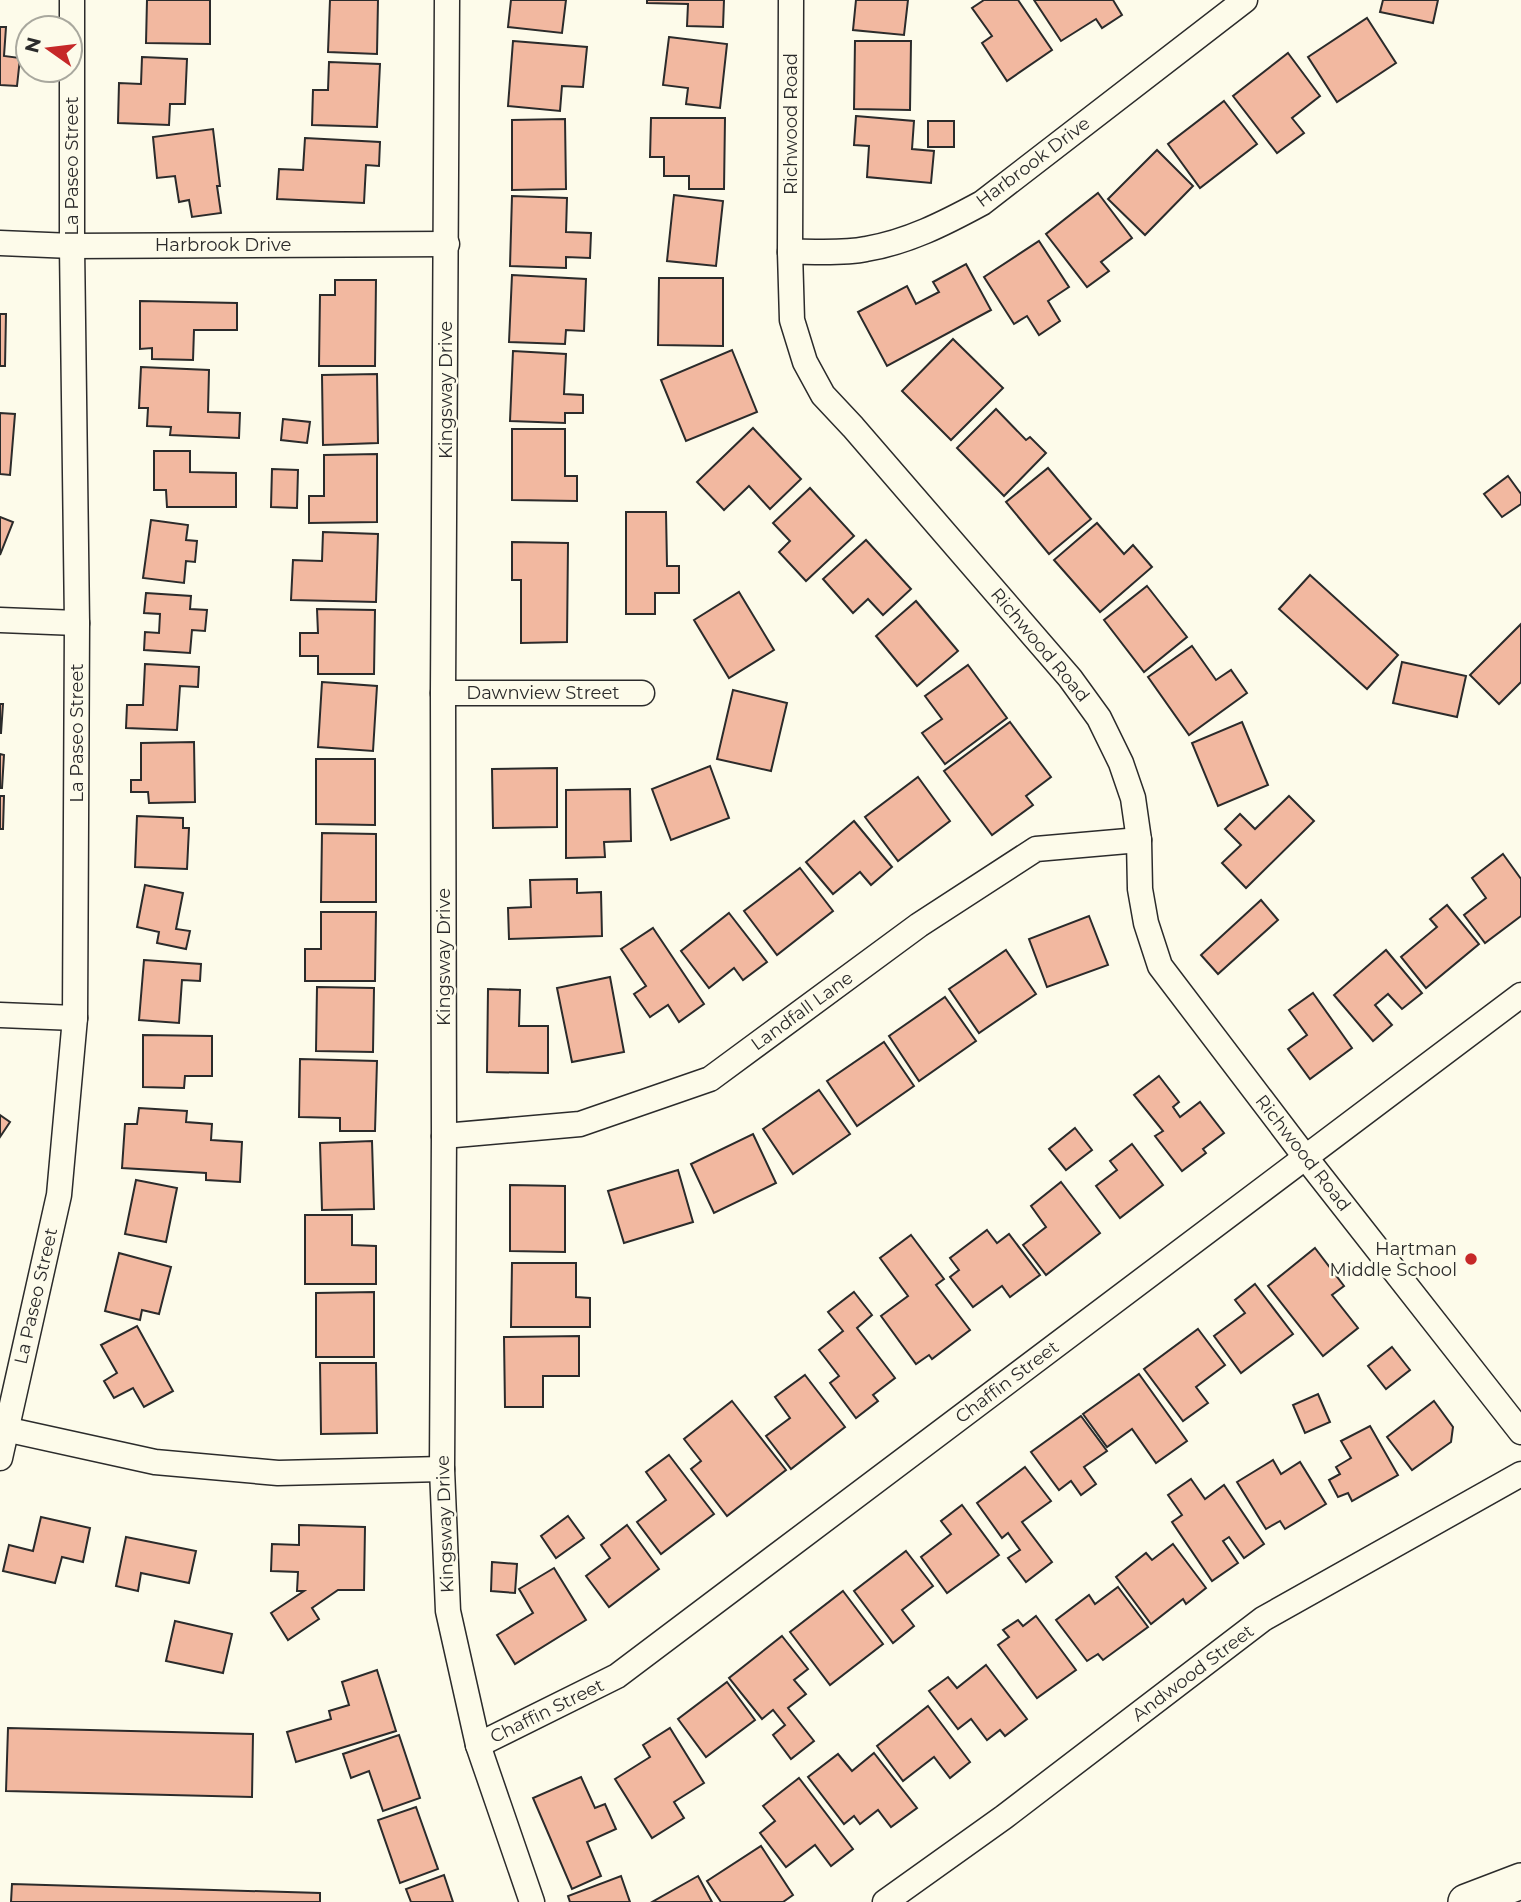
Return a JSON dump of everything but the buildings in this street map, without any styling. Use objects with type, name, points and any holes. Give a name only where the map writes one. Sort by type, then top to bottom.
[{"type":"street","name":"La Paseo Street","points":[[0,1458],[3,1429],[59,1195],[75,1018],[77,622],[72,0]]},
{"type":"street","name":"Kingsway Drive","points":[[447,0],[442,1469],[448,1611],[478,1745],[532,1902]]},
{"type":"street","name":"Richwood Road","points":[[791,0],[792,320],[805,362],[823,395],[1070,678],[1099,718],[1121,763],[1133,798],[1139,840],[1140,889],[1146,923],[1160,966],[1521,1433]]},
{"type":"street","name":"Harbrook Drive","points":[[790,252],[864,250],[909,239],[951,220],[982,202],[1245,0]]},
{"type":"street","name":"Harbrook Drive","points":[[0,243],[72,246],[447,244]]},
{"type":"street","points":[[0,620],[77,622]]},
{"type":"street","name":"Dawnview Street","points":[[443,693],[642,693]]},
{"type":"street","name":"Landfall Lane","points":[[444,1136],[580,1124],[710,1079],[919,925],[1036,849],[1139,840]]},
{"type":"street","name":"Chaffin Street","points":[[478,1745],[617,1676],[1521,995]]},
{"type":"street","points":[[0,1015],[75,1018]]},
{"type":"street","points":[[3,1429],[155,1462],[251,1471],[278,1473],[442,1469]]},
{"type":"street","name":"Andwood Street","points":[[886,1902],[1004,1817],[1263,1619],[1521,1474]]},
{"type":"street","points":[[1466,1902],[1521,1881]]},
{"type":"place","name":"Hartman Middle School","points":[[1471,1259]]}]
